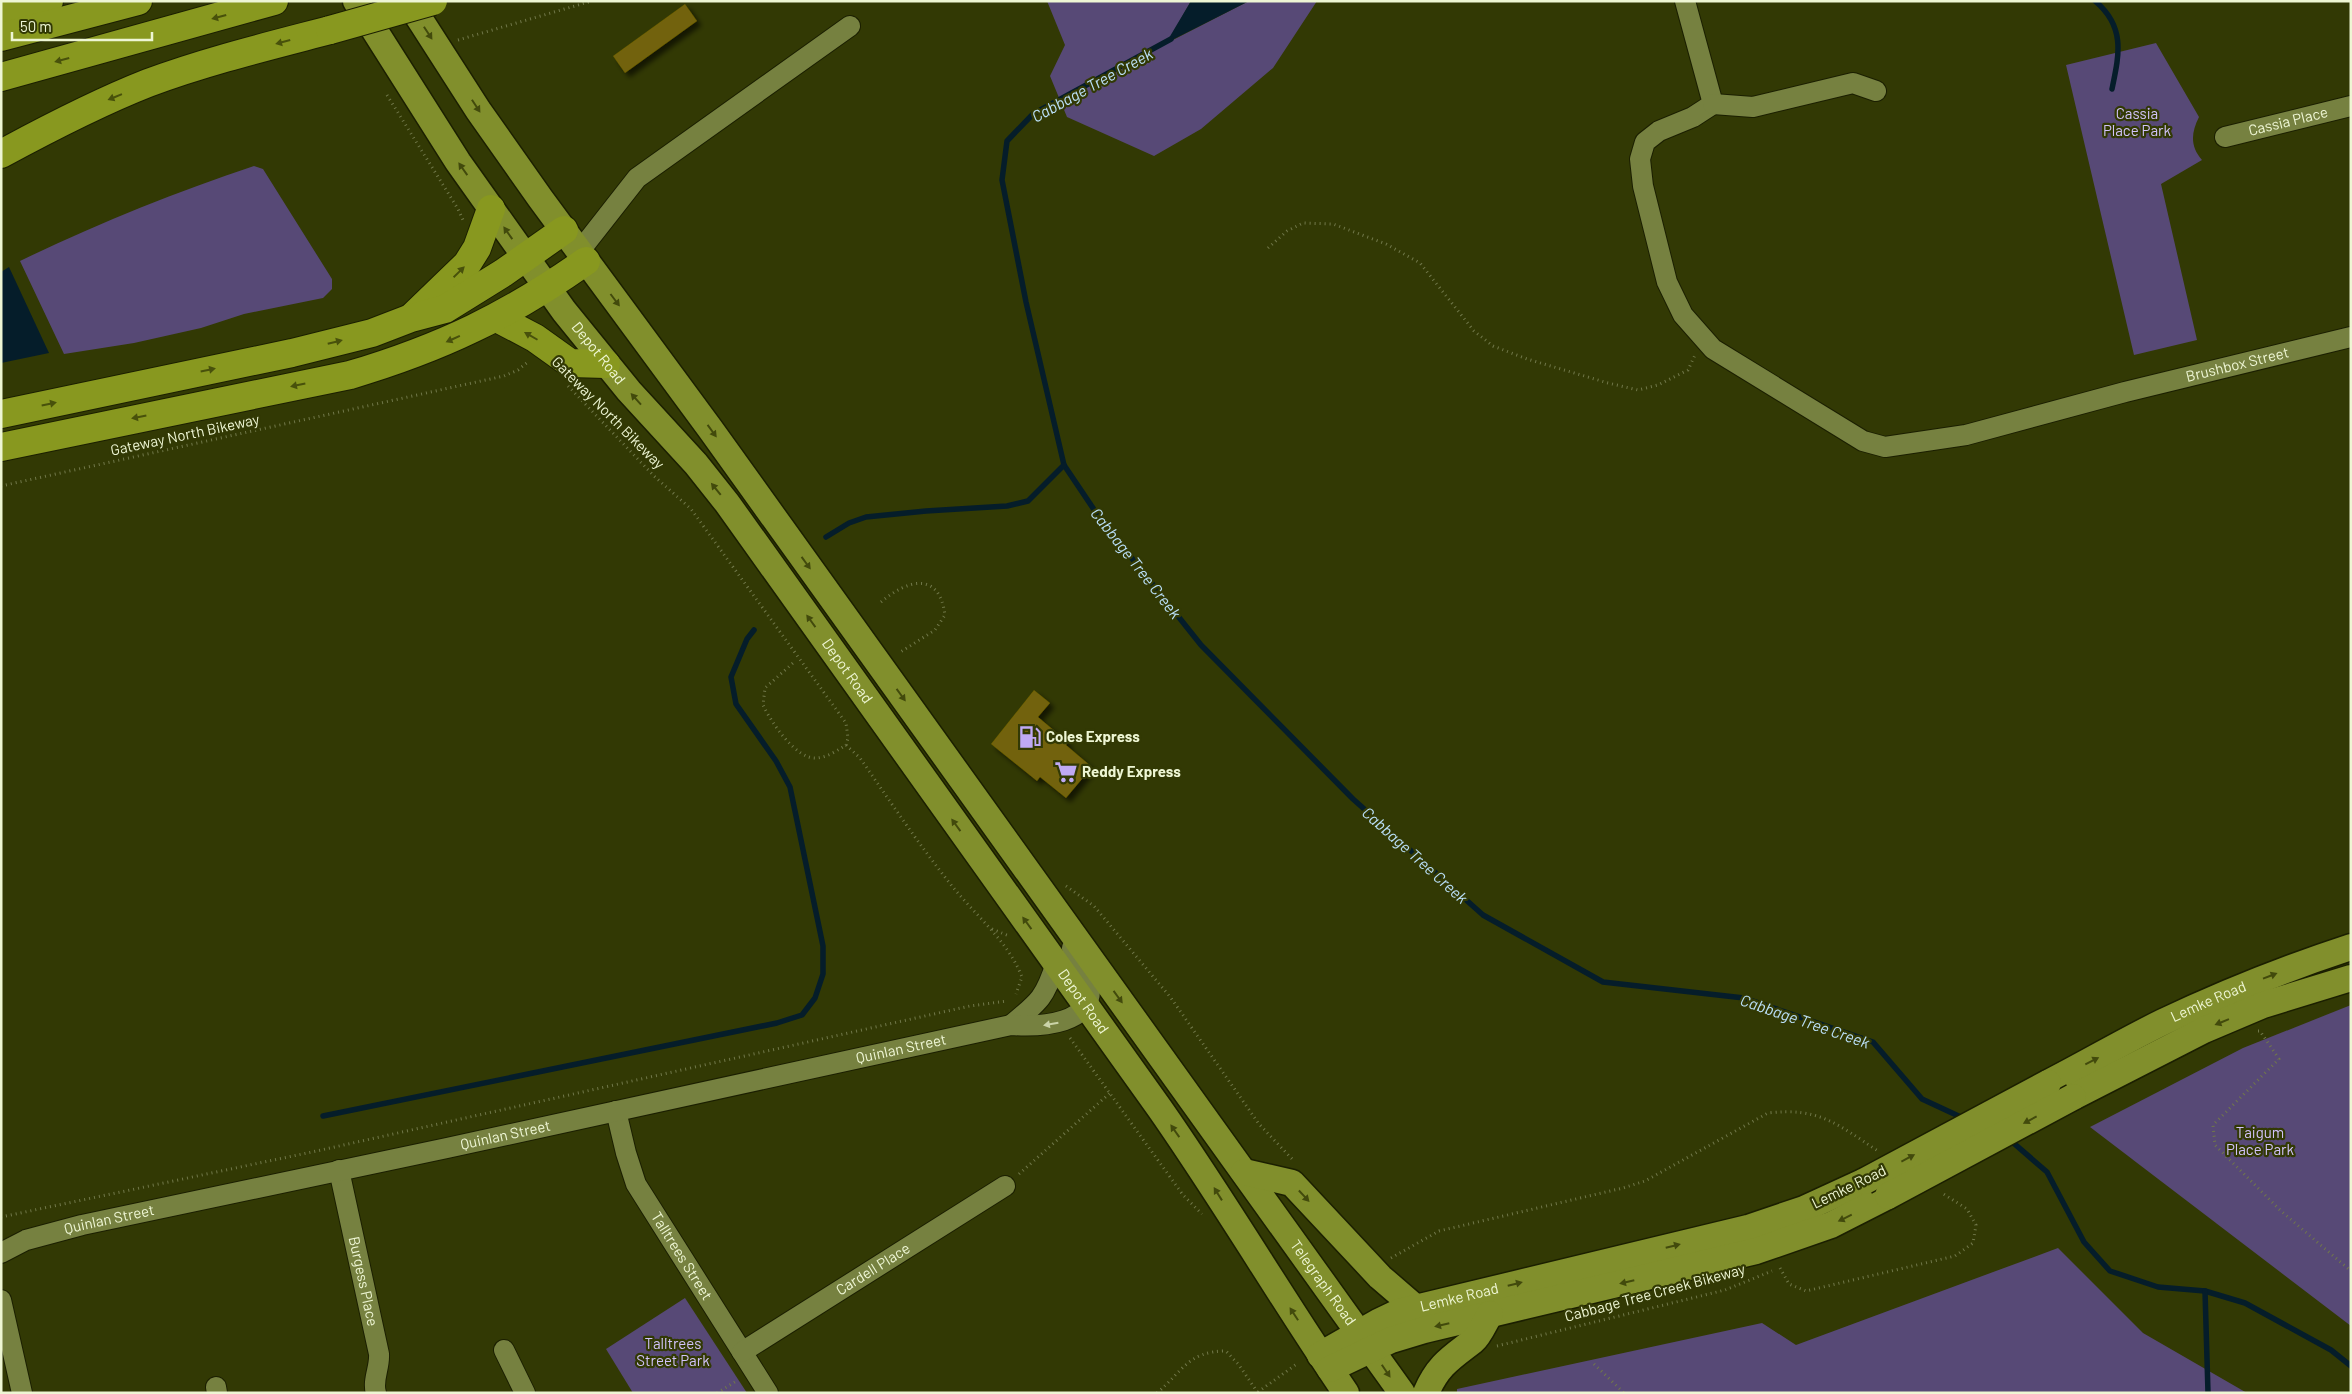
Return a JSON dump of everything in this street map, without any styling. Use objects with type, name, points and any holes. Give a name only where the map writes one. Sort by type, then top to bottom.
[{"type":"highway","points":[[1,11],[49,1]]},
{"type":"highway","points":[[1,38],[138,1]]},
{"type":"highway","points":[[1,77],[274,1]]},
{"type":"highway","points":[[4,150],[92,107],[148,83],[433,1]]},
{"type":"highway","points":[[411,318],[467,264],[476,248],[491,209]]},
{"type":"highway","points":[[1,414],[292,353],[372,333],[411,318],[445,309],[493,280],[564,230]]},
{"type":"highway","points":[[1,447],[350,375],[442,344],[497,318],[549,287],[582,257]]},
{"type":"highway","points":[[497,318],[535,338],[570,363],[606,364]]},
{"type":"main road","name":"Depot Road","points":[[356,1],[458,162],[525,257],[606,364],[696,464],[727,503],[1203,1171],[1313,1364]]},
{"type":"main road","name":"Depot Road","points":[[408,1],[478,110],[582,257],[716,437],[1244,1172]]},
{"type":"main road","name":"Lemke Road","points":[[1365,1341],[1390,1316],[1416,1308],[1748,1228],[1804,1209],[1865,1181],[2048,1083],[2207,1002],[2306,962],[2351,947]]},
{"type":"main road","name":"Lemke Road","points":[[1313,1364],[1365,1341],[1405,1335],[1756,1251],[1831,1225],[2204,1030],[2263,1005],[2351,978]]},
{"type":"main road","points":[[1244,1172],[1292,1183],[1380,1277],[1416,1308]]},
{"type":"main road","name":"Telegraph Road","points":[[1244,1172],[1402,1393]]},
{"type":"main road","points":[[1426,1393],[1437,1371],[1455,1353],[1474,1340],[1490,1314]]},
{"type":"main road","points":[[1313,1364],[1346,1393]]},
{"type":"street","points":[[1685,1],[1713,104],[1753,106],[1853,83],[1876,91]]},
{"type":"street","points":[[582,257],[637,178],[850,26]]},
{"type":"street","name":"Brushbox Street","points":[[1713,104],[1693,116],[1658,131],[1645,142],[1640,159],[1643,186],[1667,282],[1683,315],[1712,349],[1863,441],[1885,448],[1966,435],[2125,392],[2351,337]]},
{"type":"street","name":"Cassia Place","points":[[2225,137],[2351,106]]},
{"type":"street","points":[[1069,928],[1074,954],[1088,980],[1090,993],[1086,1006]]},
{"type":"street","name":"Quinlan Street","points":[[1011,1025],[1041,1000],[1056,963]]},
{"type":"street","name":"Quinlan Street","points":[[1,1253],[26,1240],[82,1224],[1011,1025],[1034,1027],[1059,1023],[1072,1017],[1086,1006]]},
{"type":"street","name":"Talltrees Street","points":[[616,1111],[636,1184],[768,1393]]},
{"type":"street","name":"Burgess Place","points":[[339,1170],[380,1354],[370,1392]]},
{"type":"street","name":"Cardell Place","points":[[742,1352],[1005,1186]]},
{"type":"street","points":[[1,1300],[22,1393]]},
{"type":"street","points":[[504,1350],[525,1393]]},
{"type":"path","points":[[458,41],[592,1]]},
{"type":"path","points":[[386,93],[458,209],[464,227]]},
{"type":"path","points":[[1268,248],[1287,230],[1303,223],[1333,224],[1386,244],[1420,263],[1474,331],[1493,346],[1526,359],[1638,390],[1658,385],[1688,370],[1703,339]]},
{"type":"path","name":"Gateway North Bikeway","points":[[1,486],[504,376],[518,370],[529,361],[536,360]]},
{"type":"path","name":"Gateway North Bikeway","points":[[565,383],[654,476],[691,509],[846,724],[848,738],[846,745]]},
{"type":"path","points":[[881,602],[895,591],[910,584],[923,582],[934,588],[943,602],[945,615],[935,630],[899,653],[904,660]]},
{"type":"path","points":[[1,1217],[302,1154],[970,1006],[1006,1002],[1017,992],[1022,977],[1016,962],[991,929],[952,886],[860,758],[846,745],[835,752],[818,758],[808,757],[799,752],[768,715],[762,705],[765,688],[793,663]]},
{"type":"path","points":[[1065,885],[1094,906],[1171,998],[1260,1124],[1296,1163]]},
{"type":"path","points":[[2252,1034],[2260,1031],[2279,1059],[2213,1125],[2215,1145],[2281,1211],[2351,1270]]},
{"type":"path","points":[[1068,1035],[1183,1195],[1207,1219]]},
{"type":"path","points":[[1005,1186],[1110,1093]]},
{"type":"path","points":[[1384,1254],[1390,1258],[1403,1253],[1424,1237],[1439,1231],[1623,1188],[1645,1181],[1768,1113],[1790,1110],[1824,1117],[1882,1153]]},
{"type":"path","name":"Cabbage Tree Creek Bikeway","points":[[1493,1348],[1724,1290],[1780,1268],[1789,1284],[1796,1289],[1806,1291],[1955,1256],[1972,1243],[1976,1225],[1967,1209],[1937,1189]]},
{"type":"path","points":[[1156,1393],[1182,1367],[1207,1351],[1226,1351],[1239,1365],[1258,1392],[1313,1364]]},
{"type":"path","points":[[1294,1358],[1313,1364]]},
{"type":"path","points":[[1594,1364],[1624,1393]]},
{"type":"path","points":[[717,1393],[754,1370]]},
{"type":"green space","points":[[1047,1],[1191,1],[1167,43],[1249,1],[1317,1],[1273,68],[1201,129],[1154,156],[1067,117],[1050,76],[1065,45]]},
{"type":"green space","name":"Cassia Place Park","points":[[2156,43],[2199,117],[2194,128],[2193,139],[2195,150],[2202,160],[2161,184],[2197,340],[2134,355],[2066,65]]},
{"type":"green space","points":[[254,166],[263,169],[332,279],[332,289],[323,298],[244,314],[201,328],[134,343],[64,354],[20,261],[77,234],[136,210]]},
{"type":"green space","name":"Taigum Place Park","points":[[2351,1005],[2351,1326],[2090,1127],[2243,1048]]},
{"type":"green space","points":[[2058,1248],[2143,1333],[2247,1393],[1457,1393],[1457,1389],[1762,1323],[1796,1345]]},
{"type":"green space","name":"Talltrees Street Park","points":[[685,1298],[747,1393],[633,1393],[606,1349]]},
{"type":"water","points":[[1191,1],[1249,1],[1166,43]]},
{"type":"water","points":[[9,267],[49,353],[1,363],[1,272]]},
{"type":"building","points":[[685,4],[697,21],[625,73],[613,56]]},
{"type":"building","points":[[1034,690],[1050,703],[1038,717],[1068,742],[1066,745],[1092,767],[1066,798],[1040,777],[1037,781],[991,744]]},
{"type":"waterway","points":[[2095,1],[2105,11],[2116,31],[2118,53],[2112,89]]},
{"type":"waterway","name":"Cabbage Tree Creek","points":[[1171,39],[1033,114],[1007,141],[1002,180],[1026,302],[1064,465],[1099,517],[1201,645],[1353,799],[1483,915],[1603,982],[1744,998],[1873,1042],[1922,1099],[1965,1119]]},
{"type":"waterway","points":[[826,537],[849,523],[866,517],[1007,506],[1028,501],[1064,465]]},
{"type":"waterway","points":[[323,1116],[777,1023],[802,1015],[815,998],[823,974],[823,946],[790,787],[776,761],[736,704],[731,677],[747,639],[754,630]]},
{"type":"waterway","name":"Cabbage Tree Creek","points":[[2010,1140],[2047,1172],[2084,1242],[2110,1271],[2158,1287],[2205,1291],[2245,1303],[2331,1350],[2351,1366]]},
{"type":"waterway","points":[[2205,1291],[2208,1393]]},
{"type":"place","name":"Coles Express","points":[[1030,737]]},
{"type":"place","name":"Reddy Express","points":[[1066,772]]}]
